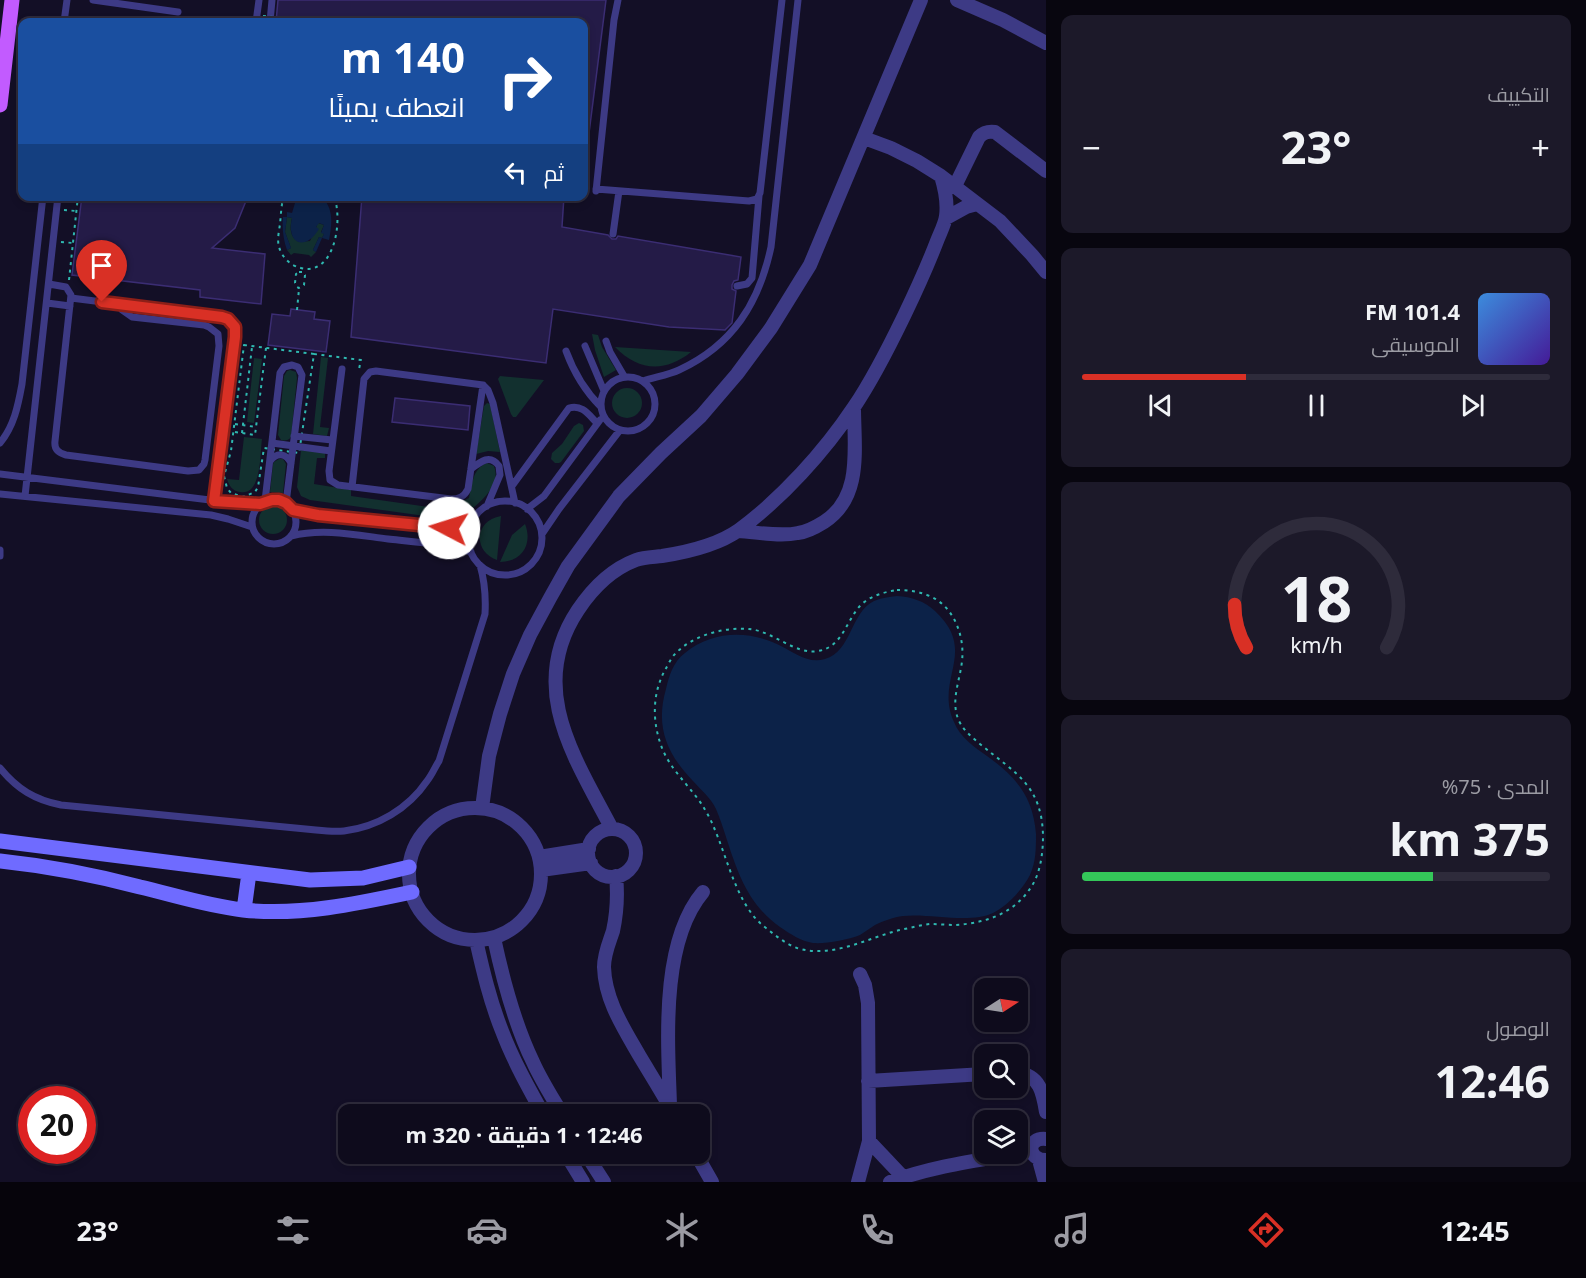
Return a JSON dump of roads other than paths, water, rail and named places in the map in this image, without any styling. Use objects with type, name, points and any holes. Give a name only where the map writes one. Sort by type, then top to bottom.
[{"type":"main road","points":[[0,105],[12,0]]},
{"type":"street","points":[[482,808],[489,756],[500,714],[513,674],[550,598],[568,566],[619,496],[700,416],[737,374],[771,328],[810,265],[921,0]]},
{"type":"street","points":[[957,0],[1003,20],[1046,43]]},
{"type":"street","points":[[955,186],[979,136],[988,131],[994,132],[1046,171]]},
{"type":"street","points":[[864,138],[891,148],[955,186],[1000,221],[1046,273]]},
{"type":"street","points":[[612,829],[569,746],[561,725],[557,704],[555,681],[558,659],[563,638],[573,618],[585,599],[618,569],[637,559],[689,551],[714,543],[738,531],[800,474],[828,441],[854,407],[889,346],[920,283],[946,218],[947,204],[941,176]]},
{"type":"street","points":[[946,218],[977,204]]},
{"type":"street","points":[[1032,255],[1046,251]]},
{"type":"street","points":[[738,531],[798,533],[815,528],[831,518],[843,504],[851,488],[855,470],[854,407]]},
{"type":"street","points":[[469,808],[482,808],[504,814],[522,828],[529,836],[540,864],[539,892],[529,912],[514,928],[494,938],[476,940],[455,937],[436,927],[421,912],[409,880],[412,854],[424,832],[444,815],[469,808]]},
{"type":"street","points":[[612,829],[629,836],[636,848],[636,854],[628,871],[610,877],[599,872],[590,856],[592,842],[597,835],[612,829]]},
{"type":"street","points":[[0,842],[310,880],[363,878],[409,867]]},
{"type":"street","points":[[540,864],[590,856]]},
{"type":"street","points":[[0,861],[40,865],[244,910],[310,910],[346,906],[412,892]]},
{"type":"street","points":[[244,910],[249,873]]},
{"type":"street","points":[[616,876],[618,895],[616,914],[604,966],[608,990],[624,1030],[668,1104]]},
{"type":"street","points":[[672,1104],[668,1024],[670,989],[685,920],[693,904],[703,892]]},
{"type":"street","points":[[494,938],[506,990],[520,1032],[532,1061],[556,1104]]},
{"type":"street","points":[[476,940],[501,1030],[538,1104]]},
{"type":"street","points":[[858,1182],[868,1141],[868,1003],[865,985],[860,974]]},
{"type":"street","points":[[868,1081],[974,1075]]},
{"type":"street","points":[[1028,1076],[1032,1077],[1043,1093],[1046,1112]]},
{"type":"street","points":[[1045,1182],[1039,1157],[1032,1144],[1036,1140],[1046,1138]]},
{"type":"street","points":[[868,1141],[897,1180],[974,1161]]},
{"type":"street","points":[[572,1164],[583,1182]]},
{"type":"street","points":[[592,1164],[604,1182]]},
{"type":"street","points":[[702,1164],[712,1182]]},
{"type":"lane","points":[[65,18],[67,0]]},
{"type":"lane","points":[[93,0],[178,12]]},
{"type":"lane","points":[[257,18],[259,0]]},
{"type":"lane","points":[[272,0],[272,18]]},
{"type":"lane","points":[[618,0],[596,190],[749,201],[759,196]]},
{"type":"lane","points":[[737,286],[747,284],[752,278],[759,196],[782,0]]},
{"type":"lane","points":[[643,381],[677,371],[698,360],[716,346],[747,312],[758,291],[771,247],[798,0]]},
{"type":"lane","points":[[613,234],[619,191]]},
{"type":"lane","points":[[0,443],[9,433],[22,384],[42,201]]},
{"type":"lane","points":[[25,496],[58,201]]},
{"type":"lane","points":[[49,285],[66,287],[70,292],[55,441],[58,452],[66,455],[188,471],[199,470],[205,460],[219,346],[218,334],[204,325],[132,317],[122,310],[119,304]]},
{"type":"lane","points":[[47,303],[119,304],[222,317],[228,319],[235,327],[214,501]]},
{"type":"lane","points":[[606,341],[624,376]]},
{"type":"lane","points":[[585,346],[604,391]]},
{"type":"lane","points":[[566,351],[579,381],[613,427],[628,431],[644,426],[654,412],[654,395],[643,381],[624,376],[609,384],[601,398],[600,407]]},
{"type":"lane","points":[[286,503],[302,375],[298,367],[292,364],[284,367],[280,373],[270,460],[262,503],[253,514],[252,527],[258,538],[269,544],[281,543],[291,536],[304,533],[330,532],[449,546],[471,552]]},
{"type":"lane","points":[[342,369],[328,474],[330,480],[338,485],[451,499],[463,496],[468,489],[483,385]]},
{"type":"lane","points":[[352,487],[364,379],[367,373],[376,371],[483,385],[488,390],[493,403],[516,503]]},
{"type":"lane","points":[[512,486],[569,408],[577,406],[597,423]]},
{"type":"lane","points":[[528,509],[548,491],[603,416]]},
{"type":"lane","points":[[542,534],[559,508],[620,430]]},
{"type":"lane","points":[[294,436],[332,441]]},
{"type":"lane","points":[[272,443],[331,451]]},
{"type":"lane","points":[[270,460],[283,455],[291,463]]},
{"type":"lane","points":[[471,469],[488,459],[499,466],[500,476],[488,506]]},
{"type":"lane","points":[[0,474],[214,501],[262,503],[279,500],[293,510],[296,521],[291,536]]},
{"type":"lane","points":[[0,494],[211,515],[252,527]]},
{"type":"lane","points":[[0,768],[21,789],[33,797],[61,805],[342,831],[365,827],[390,817],[427,782],[439,761],[485,614],[485,582],[480,565],[471,552],[469,542],[472,522],[478,513],[496,502],[516,503],[528,509],[534,516],[542,534],[538,556],[531,565],[521,572],[500,575],[480,565]]},
{"type":"lane","points":[[293,510],[318,515],[449,528],[472,522]]},
{"type":"lane","points":[[0,550],[0,556]]},
{"type":"water","points":[[297,201],[325,201],[330,212],[329,240],[322,238],[324,225],[319,223],[316,227],[319,229],[314,236],[308,241],[298,242],[292,234],[292,218],[287,217],[287,212],[292,213]]},
{"type":"water","points":[[283,217],[287,217],[285,232],[291,248],[287,250]]},
{"type":"water","points":[[319,237],[322,238],[316,252],[313,250]]},
{"type":"water","points":[[897,596],[922,602],[935,611],[948,626],[954,639],[955,653],[949,692],[949,706],[954,722],[968,741],[1014,780],[1027,798],[1036,834],[1033,865],[1030,875],[1019,891],[1009,902],[993,913],[973,918],[913,915],[900,917],[889,919],[860,935],[837,941],[813,943],[796,937],[780,927],[752,898],[740,876],[714,805],[676,761],[670,750],[662,716],[667,684],[672,670],[681,657],[696,645],[720,636],[757,637],[807,659],[825,659],[834,655],[841,648],[866,607],[874,601]]}]
